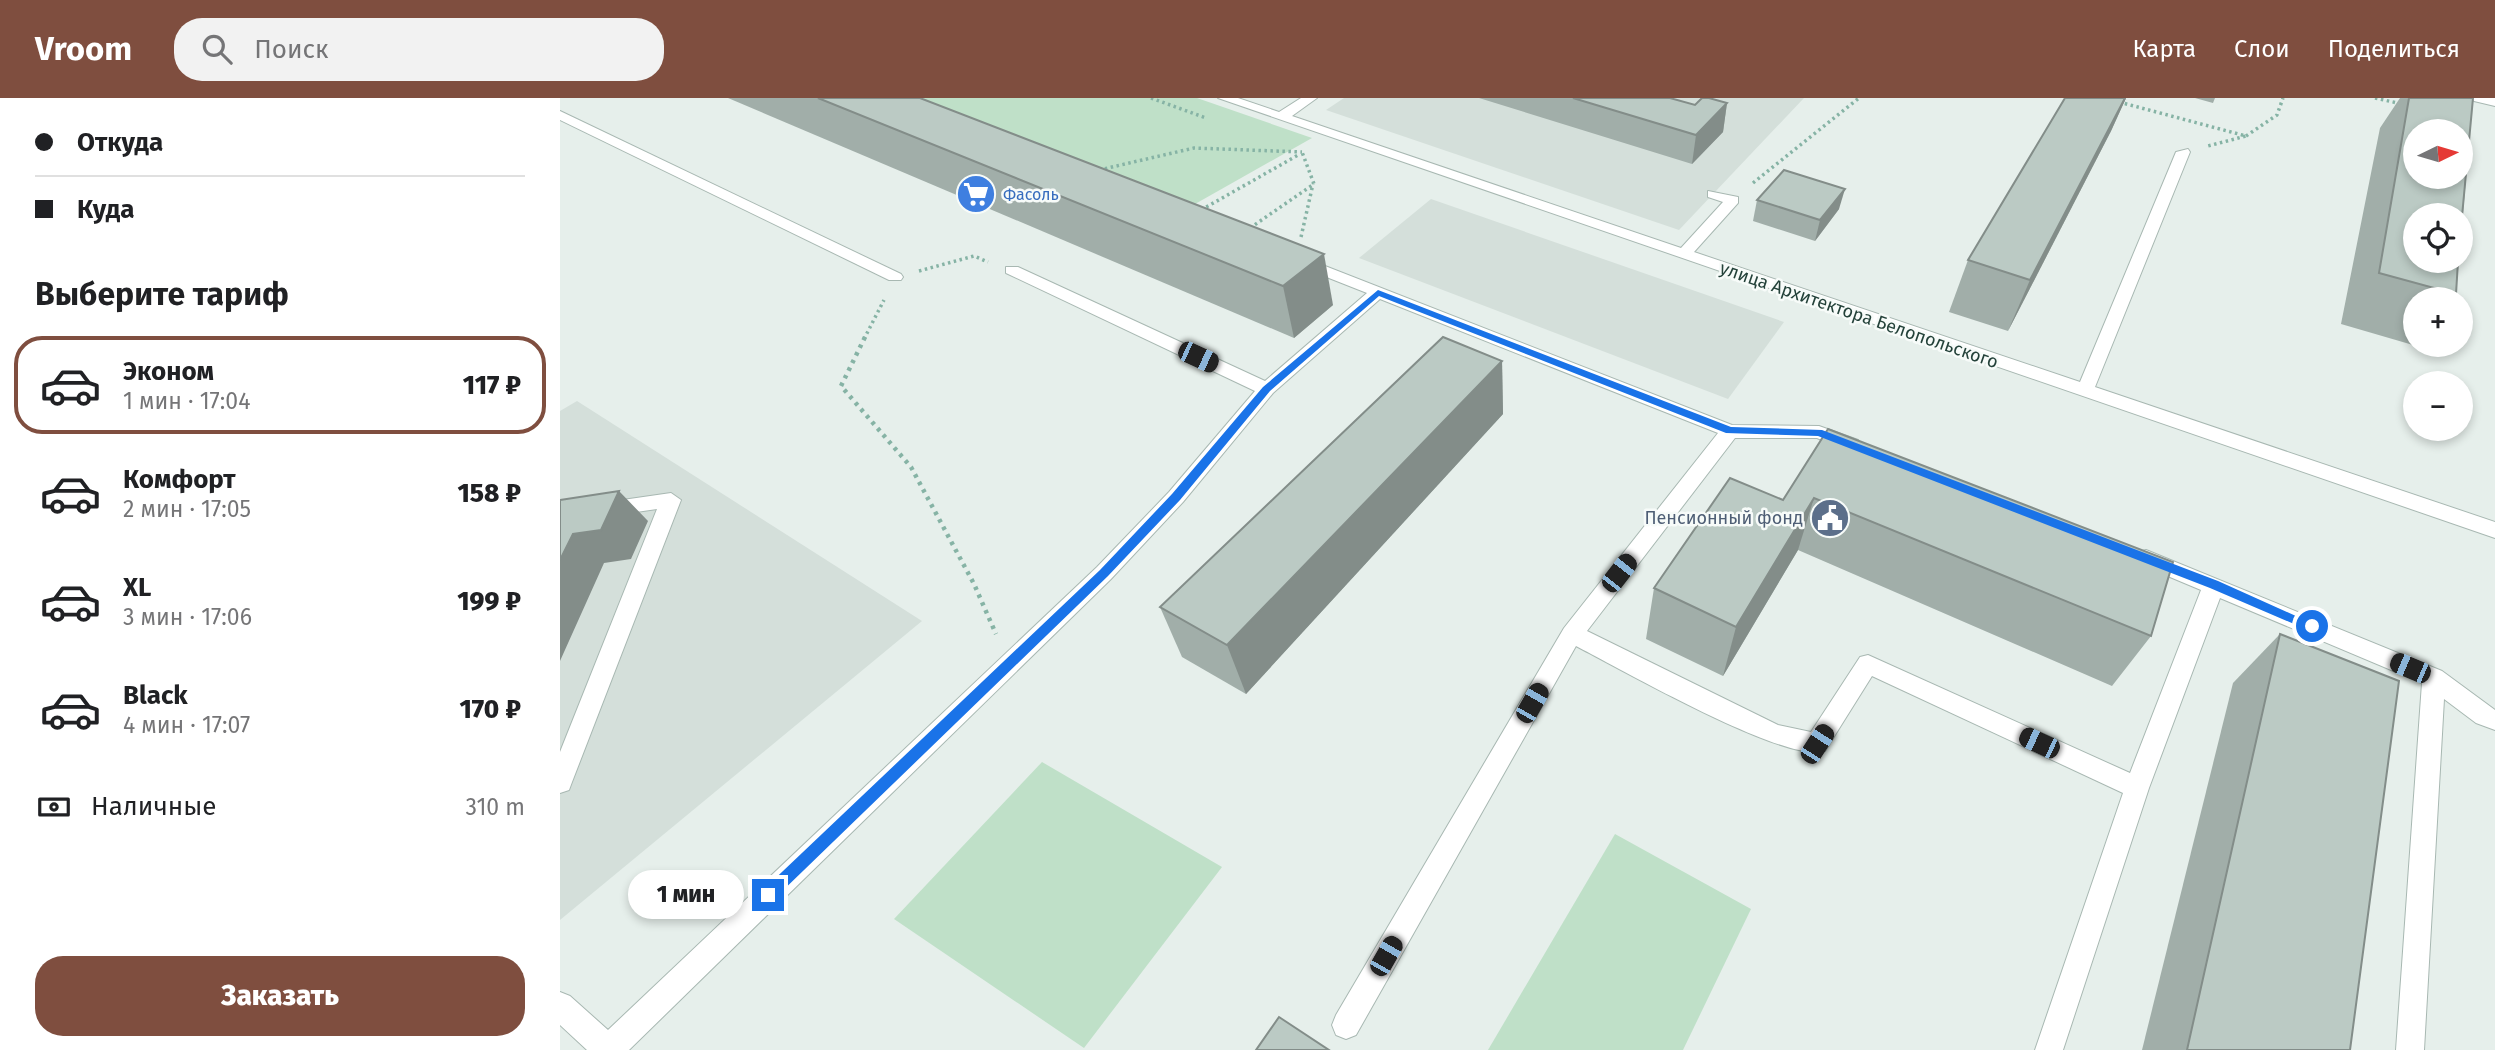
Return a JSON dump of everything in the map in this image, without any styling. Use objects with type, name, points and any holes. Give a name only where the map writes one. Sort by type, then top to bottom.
[{"type":"street","name":"улица Архитектора Белопольского","points":[[1225,98],[2495,530]]},
{"type":"street","points":[[1281,117],[1310,98]]},
{"type":"street","points":[[2479,98],[2495,102]]},
{"type":"street","points":[[560,115],[895,278]]},
{"type":"street","points":[[2085,391],[2183,152]]},
{"type":"street","points":[[1683,255],[1732,200],[1713,194]]},
{"type":"street","points":[[1290,258],[1730,431],[1819,432],[1870,452]]},
{"type":"street","points":[[1012,270],[1267,389]]},
{"type":"street","points":[[560,1006],[607,1050],[1104,573],[1176,497],[1267,389],[1378,292]]},
{"type":"street","points":[[1346,1025],[1572,634],[1730,431]]},
{"type":"street","points":[[560,516],[671,500],[560,782]]},
{"type":"street","points":[[2125,550],[2434,678],[2484,716],[2495,720]]},
{"type":"street","points":[[2049,1050],[2137,788],[2214,585]]},
{"type":"street","points":[[1572,634],[1774,734],[1817,744],[1868,664],[2137,788]]},
{"type":"street","points":[[2410,1050],[2434,678]]},
{"type":"path","points":[[1732,200],[1859,98]]},
{"type":"path","points":[[2246,136],[2277,115],[2283,98]]},
{"type":"path","points":[[2375,98],[2414,107]]},
{"type":"path","points":[[1090,172],[1194,148],[1302,152]]},
{"type":"path","points":[[1290,258],[1314,184],[1302,152]]},
{"type":"path","points":[[1200,211],[1302,152]]},
{"type":"path","points":[[1248,229],[1314,184]]},
{"type":"path","points":[[974,257],[895,278],[841,386],[911,467],[974,584],[1009,664]]},
{"type":"shaded area","points":[[1344,98],[1804,98],[1679,230],[1326,110]]},
{"type":"shaded area","points":[[1431,199],[1784,322],[1728,399],[1359,258]]},
{"type":"shaded area","points":[[577,401],[922,621],[560,920],[560,411]]},
{"type":"green space","points":[[907,98],[1197,98],[1312,138],[1188,208]]},
{"type":"green space","points":[[1042,762],[1222,867],[1084,1048],[894,919]]},
{"type":"green space","points":[[1615,834],[1751,909],[1683,1050],[1488,1050]]},
{"type":"building","points":[[818,98],[920,98],[1324,254],[1283,286]]},
{"type":"building","points":[[1573,98],[1670,98],[1695,105],[1702,98],[1709,98],[1727,103],[1696,135]]},
{"type":"building","points":[[2065,98],[2125,98],[2030,280],[1968,260]]},
{"type":"building","points":[[2409,98],[2473,98],[2471,119],[2405,119]]},
{"type":"building","points":[[2403,133],[2403,189],[2465,189],[2463,203],[2403,203],[2403,273],[2457,273],[2456,287],[2430,287],[2379,273]]},
{"type":"building","points":[[1784,170],[1845,189],[1820,220],[1757,200]]},
{"type":"building","points":[[1443,337],[1502,361],[1227,645],[1160,607]]},
{"type":"building","points":[[1828,429],[2173,562],[2151,636],[1814,498],[1736,627],[1654,588],[1730,478],[1783,500]]},
{"type":"building","points":[[619,491],[601,530],[573,534],[560,560],[560,500]]},
{"type":"building","points":[[2280,634],[2399,681],[2350,1050],[2187,1050]]},
{"type":"building","points":[[1279,1017],[1329,1050],[1256,1050]]},
{"type":"place","name":"Фасоль","points":[[976,194]]},
{"type":"place","name":"Пенсионный фонд","points":[[1830,518]]},
{"type":"route","points":[[768,895],[1104,573],[1176,497],[1267,389],[1378,292],[1730,431],[1819,432],[2214,585],[2312,626]]}]
